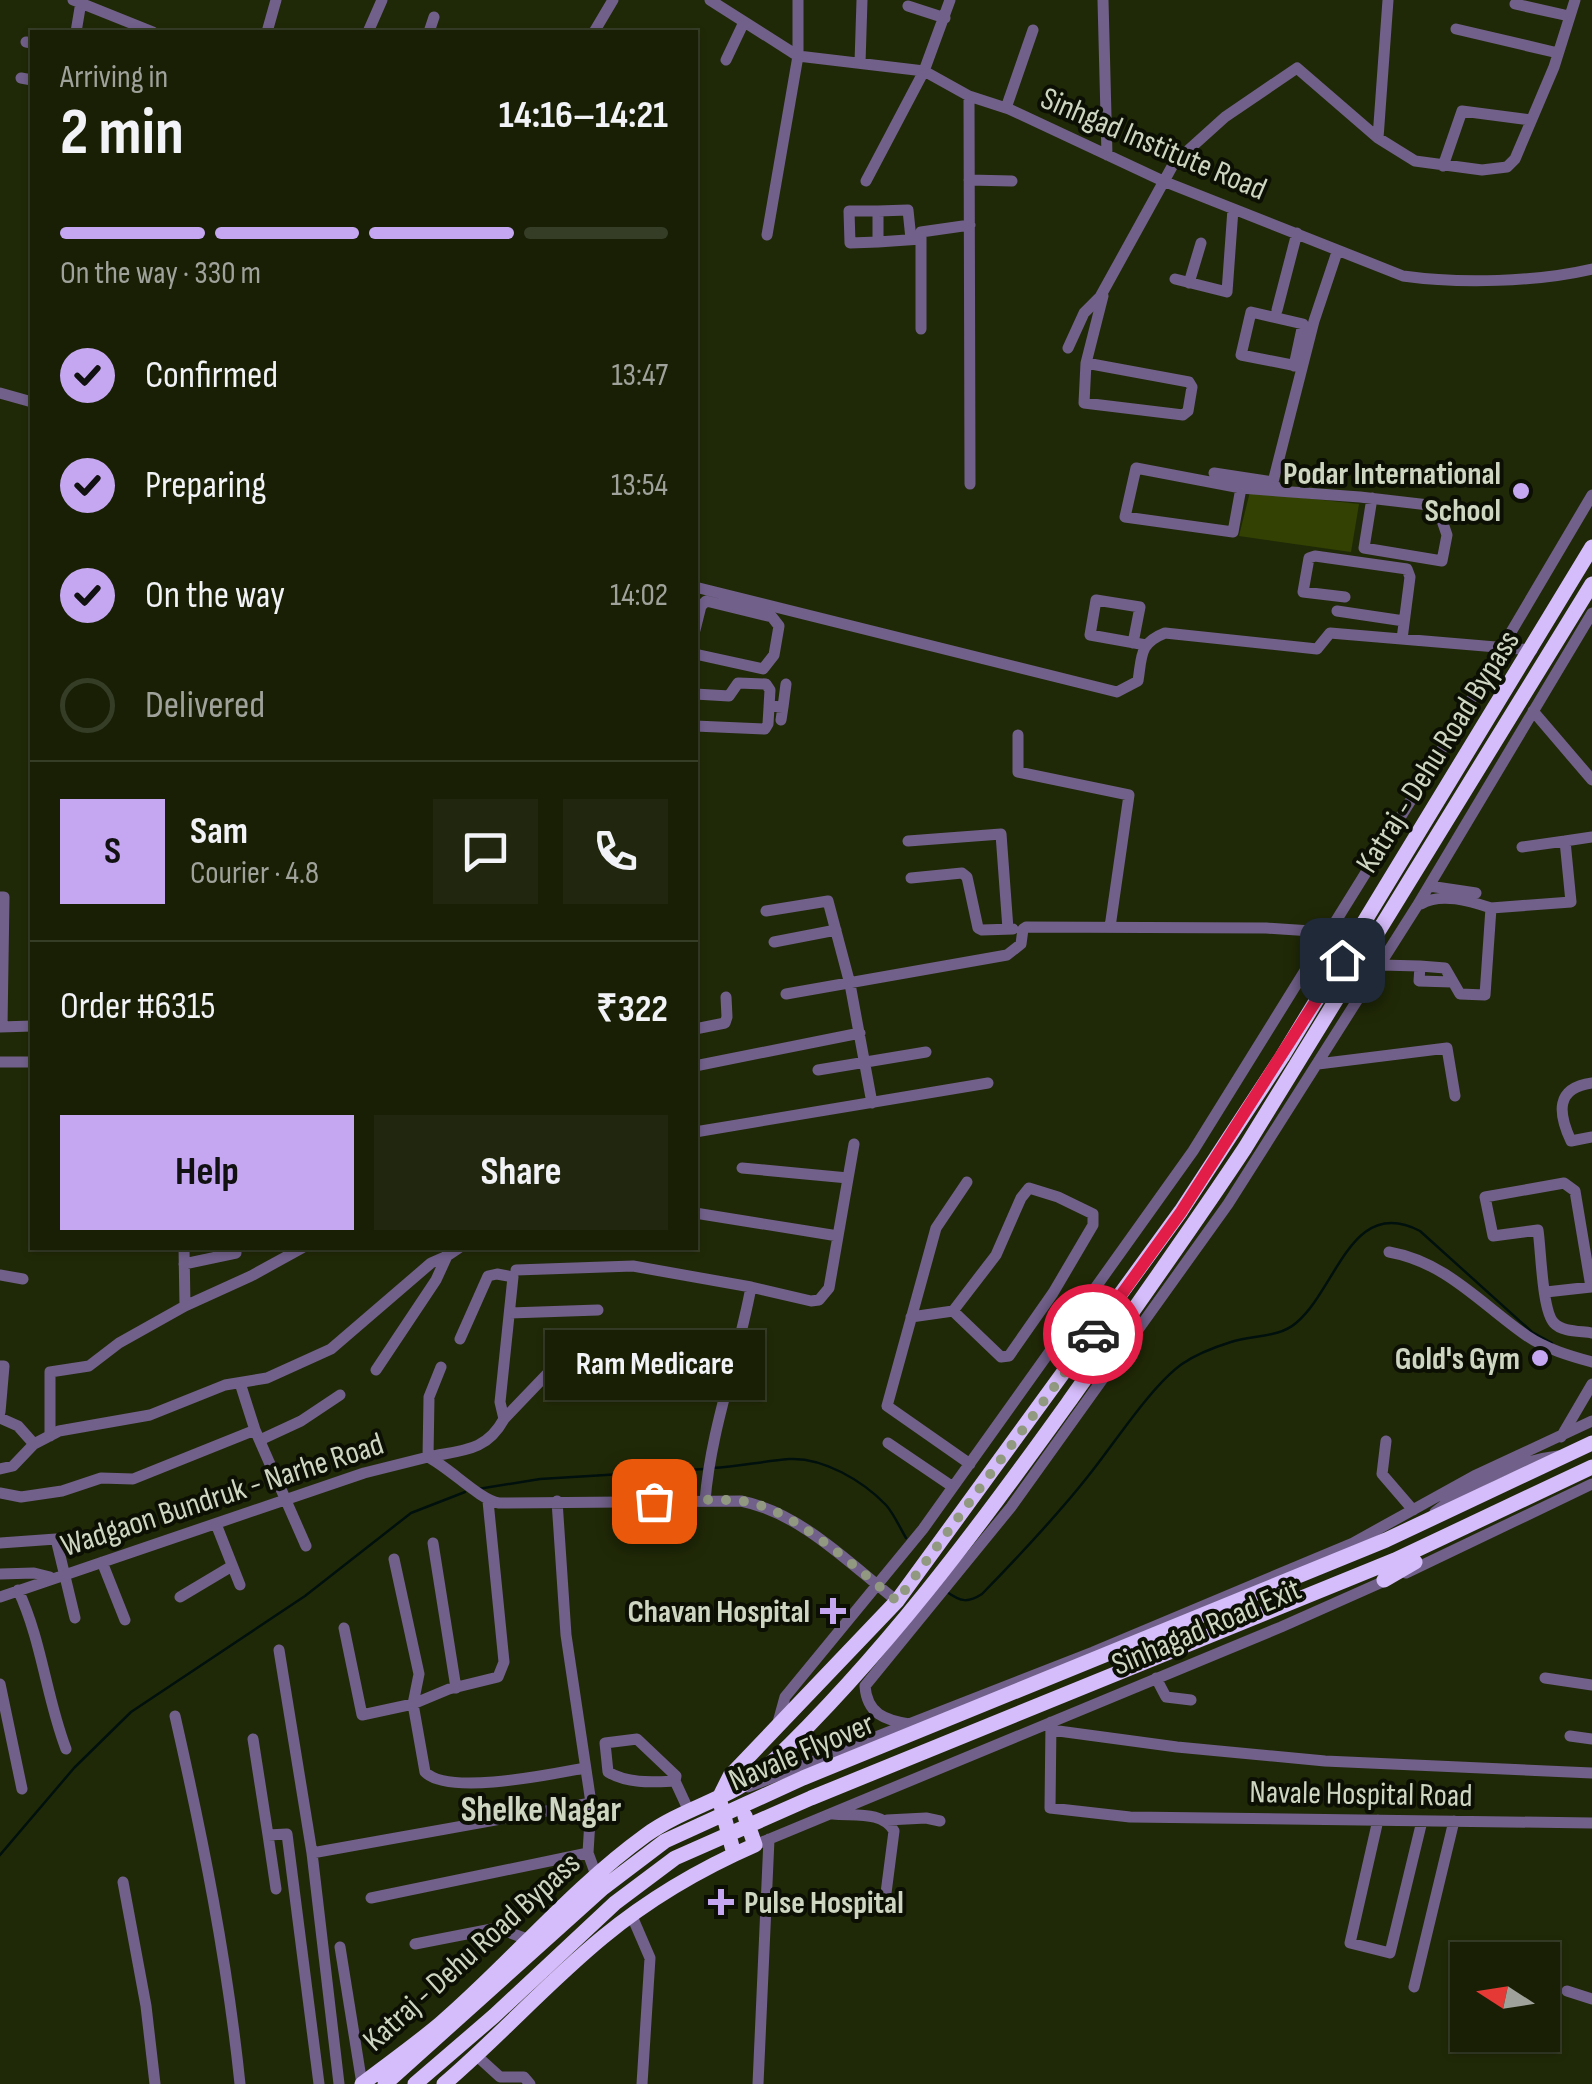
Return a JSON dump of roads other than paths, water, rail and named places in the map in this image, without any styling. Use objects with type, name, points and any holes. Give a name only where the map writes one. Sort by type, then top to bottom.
[{"type":"highway","name":"Katraj - Dehu Road Bypass","points":[[720,1798],[730,1776],[897,1601],[1181,1212],[1358,934],[1592,547]]},
{"type":"highway","name":"Katraj - Dehu Road Bypass","points":[[362,2084],[440,2024],[596,1875],[647,1834],[693,1807],[738,1790],[805,1730],[932,1594],[1245,1148],[1592,584]]},
{"type":"highway","points":[[1398,898],[1416,907]]},
{"type":"highway","points":[[1416,1517],[1592,1443]]},
{"type":"highway","points":[[1384,1580],[1469,1534],[1499,1511],[1592,1467]]},
{"type":"highway","name":"Navale Flyover","points":[[415,2084],[644,1879],[705,1843],[1395,1560],[1499,1511]]},
{"type":"highway","name":"Navale Flyover","points":[[384,2084],[633,1863],[697,1825],[1303,1574],[1416,1517]]},
{"type":"highway","points":[[444,2084],[631,1914],[714,1864],[762,1842],[738,1790]]},
{"type":"highway","points":[[720,1798],[734,1854]]},
{"type":"highway","points":[[693,1807],[714,1864]]},
{"type":"street","points":[[268,30],[276,0]]},
{"type":"street","points":[[369,30],[382,0]]},
{"type":"street","points":[[595,30],[613,0]]},
{"type":"street","name":"Sinhgad Institute Road","points":[[710,0],[798,56],[924,71],[969,96],[1006,108],[1163,181],[1402,276],[1430,280],[1508,278],[1592,268]]},
{"type":"street","points":[[767,235],[798,56],[798,0]]},
{"type":"street","points":[[860,64],[862,0]]},
{"type":"street","points":[[866,182],[924,71],[950,0]]},
{"type":"street","points":[[1103,0],[1107,155]]},
{"type":"street","points":[[1378,138],[1388,0]]},
{"type":"street","points":[[1068,348],[1084,313],[1100,296],[1174,164],[1225,116],[1297,68],[1378,138],[1415,161],[1482,170],[1507,167],[1516,159],[1532,120],[1574,0]]},
{"type":"street","points":[[76,30],[77,1],[148,30]]},
{"type":"street","points":[[1515,4],[1570,16]]},
{"type":"street","points":[[908,6],[946,18]]},
{"type":"street","points":[[430,30],[434,17]]},
{"type":"street","points":[[726,60],[744,22]]},
{"type":"street","points":[[1456,29],[1558,53]]},
{"type":"street","points":[[1006,108],[1034,30]]},
{"type":"street","points":[[969,96],[970,484]]},
{"type":"street","points":[[1443,166],[1462,111],[1532,120]]},
{"type":"street","points":[[970,180],[1012,181]]},
{"type":"street","points":[[1174,279],[1227,292],[1233,209]]},
{"type":"street","points":[[878,210],[878,242]]},
{"type":"street","points":[[921,329],[916,239],[908,210],[849,211],[850,243],[916,239],[921,232],[970,225]]},
{"type":"street","points":[[1276,310],[1297,233]]},
{"type":"street","points":[[1189,283],[1201,243]]},
{"type":"street","points":[[1298,367],[1337,252]]},
{"type":"street","points":[[1086,363],[1187,382],[1192,387],[1188,411],[1184,415],[1084,402],[1086,363],[1106,286]]},
{"type":"street","points":[[1276,486],[1298,367],[1303,324],[1251,312],[1241,355],[1298,367]]},
{"type":"street","points":[[0,393],[30,401]]},
{"type":"street","points":[[1241,488],[1233,532],[1124,516],[1136,468],[1241,488],[1276,486]]},
{"type":"street","points":[[1214,474],[1276,486],[1366,497],[1437,506],[1446,535],[1442,561],[1364,548],[1366,497]]},
{"type":"street","points":[[776,1730],[785,1697],[923,1528],[1193,1151],[1592,495]]},
{"type":"street","points":[[1345,597],[1303,592],[1308,558],[1408,569],[1402,639]]},
{"type":"street","points":[[698,588],[1117,692],[1138,681],[1139,644],[1140,608],[1096,600],[1090,635],[1139,644],[1165,633],[1316,649],[1330,633],[1532,650]]},
{"type":"street","points":[[698,618],[706,601],[772,617],[779,626],[774,656],[762,669],[698,655]]},
{"type":"street","points":[[1336,611],[1404,621]]},
{"type":"street","points":[[956,1563],[1011,1507],[1177,1279],[1416,907],[1591,615]]},
{"type":"street","points":[[698,694],[729,696],[738,683],[766,684],[778,711]]},
{"type":"street","points":[[698,726],[762,730],[778,711],[786,684]]},
{"type":"street","points":[[1534,711],[1592,780]]},
{"type":"street","points":[[1018,735],[1018,772],[1129,795],[1110,927]]},
{"type":"street","points":[[908,841],[1001,834],[1008,928]]},
{"type":"street","points":[[1522,846],[1592,837]]},
{"type":"street","points":[[1416,907],[1431,898],[1474,902],[1491,908],[1571,902],[1566,841]]},
{"type":"street","points":[[910,878],[962,874],[967,877],[978,928],[982,930],[1110,927],[1329,930],[1358,934]]},
{"type":"street","points":[[1429,886],[1476,892]]},
{"type":"street","points":[[0,898],[4,898],[1,1027],[30,1026]]},
{"type":"street","points":[[766,911],[828,902],[850,984],[872,1102]]},
{"type":"street","points":[[1380,964],[1420,966],[1420,982],[1452,982],[1460,994],[1485,995],[1491,908]]},
{"type":"street","points":[[786,994],[1007,956],[1021,944],[1023,928]]},
{"type":"street","points":[[774,942],[836,930]]},
{"type":"street","points":[[698,1029],[724,1023],[728,1018],[726,997]]},
{"type":"street","points":[[698,1065],[860,1034]]},
{"type":"street","points":[[1318,1064],[1447,1048],[1456,1096]]},
{"type":"street","points":[[818,1070],[926,1052]]},
{"type":"street","points":[[0,1062],[30,1062]]},
{"type":"street","points":[[698,1131],[988,1083]]},
{"type":"street","points":[[1592,1084],[1573,1088],[1562,1106],[1570,1141],[1592,1138]]},
{"type":"street","points":[[516,1270],[633,1266],[819,1300],[829,1288],[854,1144]]},
{"type":"street","points":[[742,1168],[848,1178]]},
{"type":"street","points":[[967,1182],[936,1228],[887,1406],[970,1464]]},
{"type":"street","points":[[1546,1292],[1590,1287],[1575,1192],[1564,1183],[1484,1197],[1492,1236],[1538,1230],[1546,1292],[1549,1315],[1558,1327],[1592,1333]]},
{"type":"street","points":[[911,1317],[953,1311],[996,1255],[1029,1188],[1058,1196],[1092,1214],[1093,1224],[1053,1293],[1009,1356],[1001,1357],[953,1311]]},
{"type":"street","points":[[698,1213],[838,1236]]},
{"type":"street","points":[[184,1250],[185,1306]]},
{"type":"street","points":[[50,1436],[50,1372],[89,1366],[119,1343],[185,1306],[298,1250]]},
{"type":"street","points":[[376,1370],[436,1280],[448,1252]]},
{"type":"street","points":[[0,1469],[22,1460],[34,1444],[50,1436],[150,1415],[240,1382],[267,1378],[331,1349],[448,1252]]},
{"type":"street","points":[[1388,1252],[1414,1256],[1437,1266],[1529,1338],[1592,1362]]},
{"type":"street","points":[[184,1264],[236,1253]]},
{"type":"street","points":[[0,1275],[23,1279]]},
{"type":"street","points":[[460,1339],[488,1276],[513,1278],[500,1402],[504,1419]]},
{"type":"street","points":[[704,1501],[710,1456],[741,1344],[751,1287]]},
{"type":"street","points":[[510,1313],[598,1310]]},
{"type":"street","points":[[441,1367],[430,1397],[428,1457],[479,1446],[494,1437],[504,1419],[548,1373],[596,1364]]},
{"type":"street","points":[[0,1366],[4,1366],[0,1415],[18,1426],[34,1444]]},
{"type":"street","points":[[656,1373],[726,1389]]},
{"type":"street","points":[[240,1382],[258,1435],[306,1546]]},
{"type":"street","points":[[1561,1437],[1592,1384]]},
{"type":"street","points":[[0,1493],[21,1497],[102,1478],[132,1479],[301,1421],[340,1395]]},
{"type":"street","points":[[738,1790],[910,1724],[1416,1517],[1482,1476],[1592,1422]]},
{"type":"street","points":[[1386,1440],[1382,1474],[1416,1517]]},
{"type":"street","points":[[888,1444],[953,1487]]},
{"type":"street","points":[[1482,1476],[1540,1458],[1568,1455]]},
{"type":"street","name":"Wadgaon Bundruk - Narhe Road","points":[[0,1596],[364,1474],[428,1457],[449,1468],[485,1499]]},
{"type":"street","name":"Sinhagad Road Exit","points":[[762,1842],[1050,1726],[1450,1554],[1592,1484]]},
{"type":"street","points":[[344,1628],[362,1715],[498,1678],[504,1662],[485,1499],[741,1500],[780,1513],[883,1581],[897,1601]]},
{"type":"street","points":[[557,1502],[566,1635],[590,1804],[588,1853],[596,1875]]},
{"type":"street","points":[[216,1524],[240,1585]]},
{"type":"street","points":[[0,1543],[56,1538],[60,1576],[75,1618]]},
{"type":"street","points":[[433,1544],[456,1688]]},
{"type":"street","points":[[394,1559],[418,1674],[413,1704],[426,1772],[432,1779],[508,1781],[585,1768]]},
{"type":"street","points":[[102,1562],[125,1620]]},
{"type":"street","points":[[180,1597],[232,1566]]},
{"type":"street","points":[[0,1574],[60,1576]]},
{"type":"street","points":[[18,1590],[31,1618],[50,1704],[66,1749]]},
{"type":"street","points":[[908,1622],[864,1686],[867,1704],[873,1711],[891,1721],[910,1724]]},
{"type":"street","points":[[278,1650],[312,1853],[339,2084]]},
{"type":"street","points":[[1156,1678],[1166,1697],[1190,1700]]},
{"type":"street","points":[[1544,1678],[1592,1684]]},
{"type":"street","points":[[0,1684],[22,1789]]},
{"type":"street","points":[[175,1716],[217,1909],[230,1984],[240,2084]]},
{"type":"street","points":[[1050,1726],[1177,1748],[1325,1761],[1592,1773]]},
{"type":"street","name":"Navale Hospital Road","points":[[1050,1726],[1050,1808],[1130,1818],[1592,1823]]},
{"type":"street","points":[[1570,1736],[1592,1739]]},
{"type":"street","points":[[253,1739],[276,1889]]},
{"type":"street","points":[[675,1781],[617,1778],[608,1772],[605,1743],[638,1739],[676,1776],[675,1781],[693,1807]]},
{"type":"street","points":[[777,1776],[795,1828]]},
{"type":"street","points":[[312,1853],[590,1804]]},
{"type":"street","points":[[829,1814],[940,1821]]},
{"type":"street","points":[[886,1893],[894,1831],[887,1820]]},
{"type":"street","points":[[1378,1820],[1350,1943],[1390,1953],[1422,1821]]},
{"type":"street","points":[[1414,1987],[1454,1822]]},
{"type":"street","points":[[268,1835],[287,1834],[319,2084]]},
{"type":"street","points":[[758,2084],[765,1986],[762,1842]]},
{"type":"street","points":[[371,1898],[588,1853]]},
{"type":"street","points":[[123,1882],[146,2006],[155,2084]]},
{"type":"street","points":[[631,1914],[650,1958],[642,2084]]},
{"type":"street","points":[[415,1944],[497,1928],[527,1939]]},
{"type":"street","points":[[340,1947],[362,2084]]},
{"type":"street","points":[[1567,1991],[1592,1999]]},
{"type":"street","points":[[476,2056],[500,2076],[524,2076],[530,2084]]},
{"type":"waterway","points":[[947,1592],[964,1600],[982,1594],[1064,1506],[1170,1374],[1212,1349],[1265,1336],[1296,1323],[1361,1235],[1377,1225],[1397,1223],[1420,1231],[1532,1332],[1552,1343]]},
{"type":"waterway","points":[[712,1468],[789,1459],[829,1466],[877,1496],[906,1538]]},
{"type":"waterway","points":[[478,1489],[540,1479],[704,1469]]},
{"type":"waterway","points":[[0,1855],[74,1768],[131,1712],[305,1596],[411,1513],[465,1492]]},
{"type":"place","name":"Podar International School","points":[[1521,491]]},
{"type":"place","name":"Gold's Gym","points":[[1540,1358]]},
{"type":"place","name":"Ram Medicare","points":[[654,1501]]},
{"type":"place","name":"Chavan Hospital","points":[[833,1611]]},
{"type":"place","name":"Pulse Hospital","points":[[721,1902]]},
{"type":"district","name":"Shelke Nagar","points":[[541,1809]]}]
